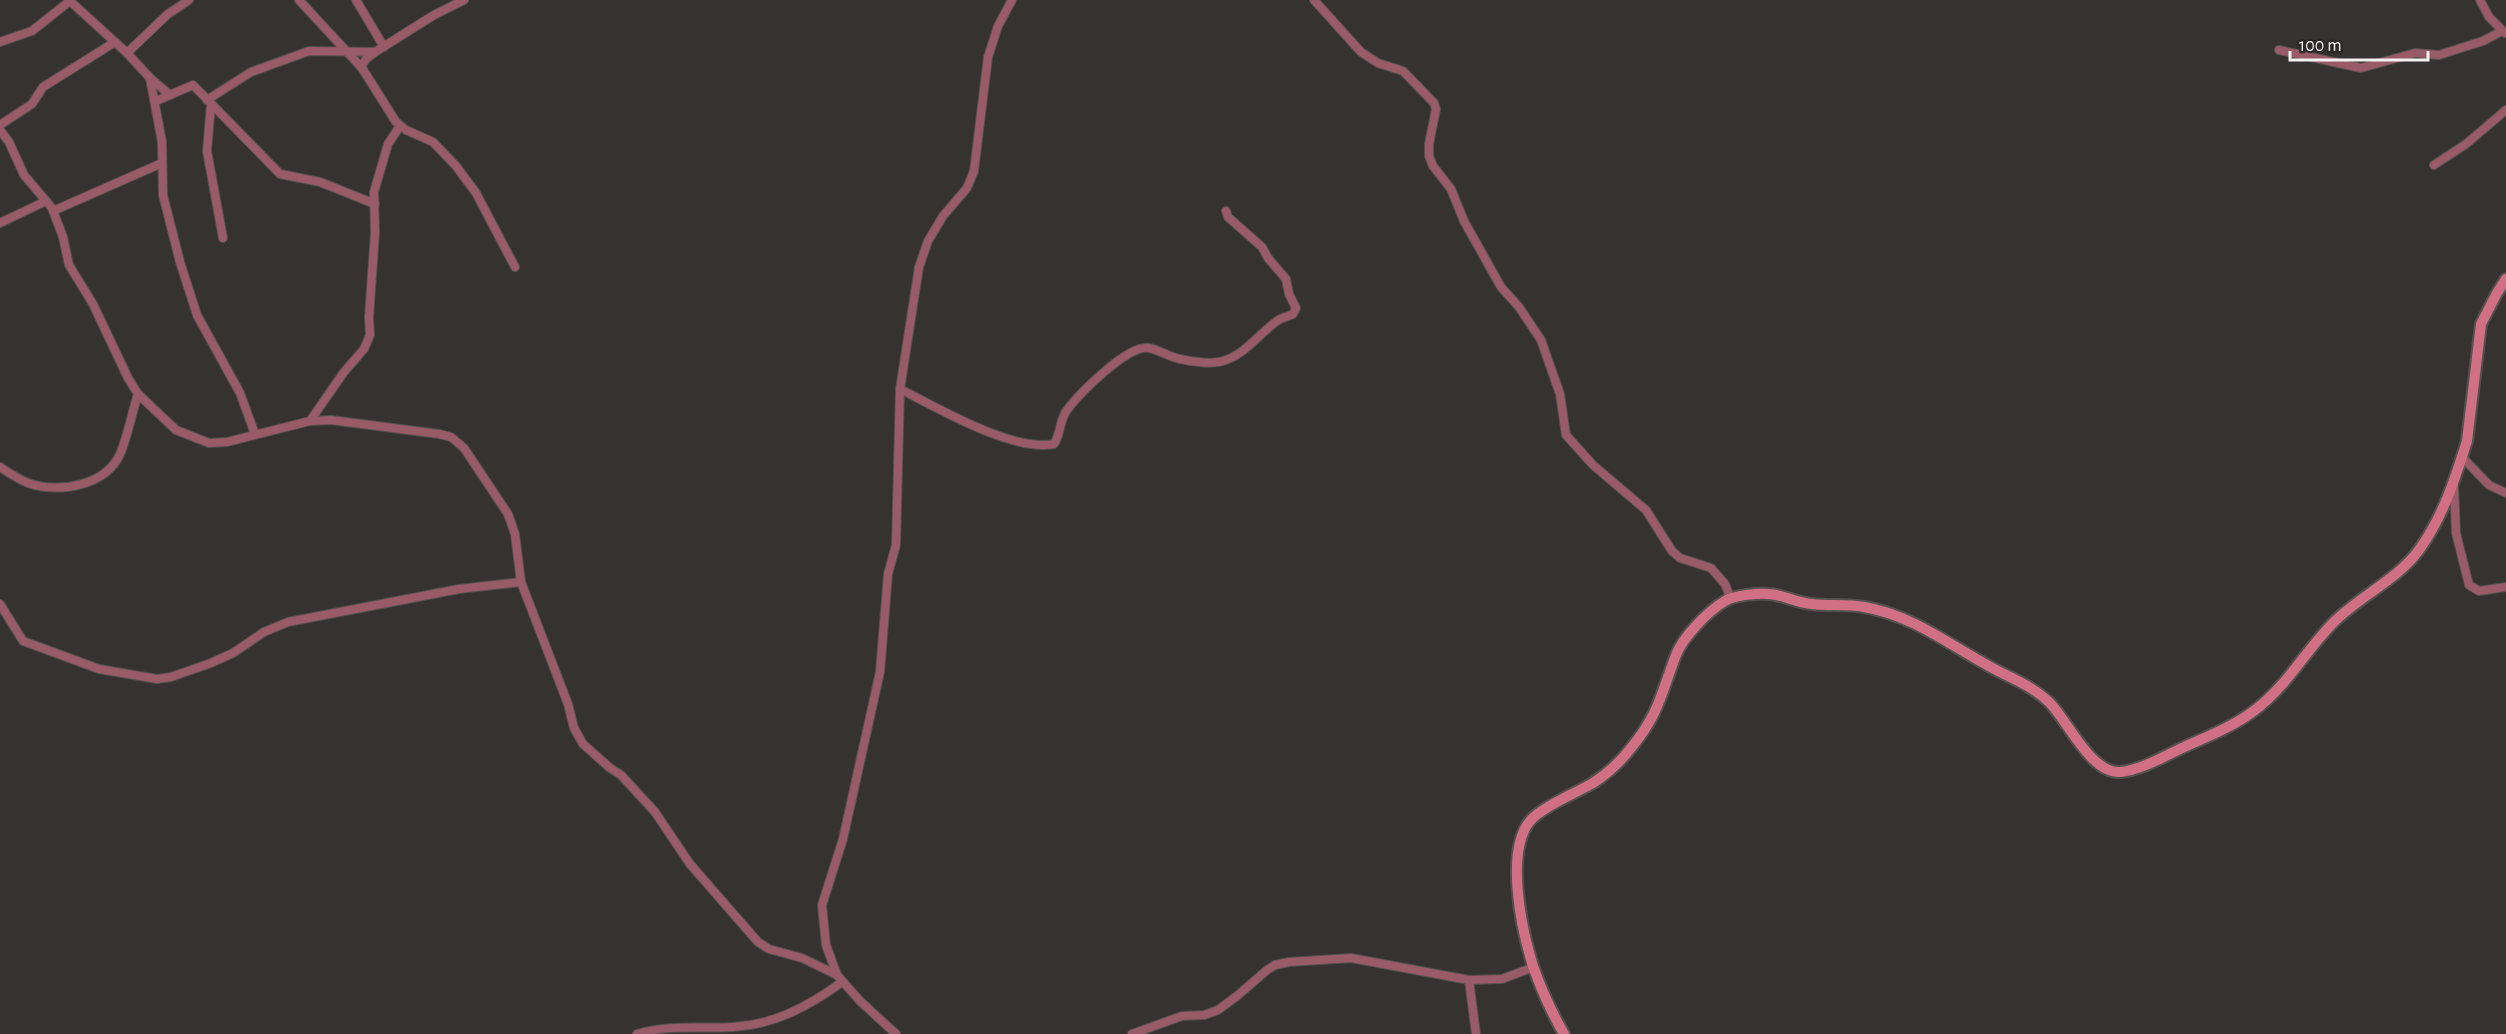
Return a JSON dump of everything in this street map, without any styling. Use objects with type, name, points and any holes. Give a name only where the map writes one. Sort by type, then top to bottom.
[{"type":"street","points":[[0,42],[32,31],[70,0],[127,53],[148,76],[171,95]]},
{"type":"street","points":[[127,53],[168,14],[189,0]]},
{"type":"street","points":[[299,0],[361,68],[385,107],[400,126],[434,142],[456,166],[476,193],[515,267]]},
{"type":"street","points":[[356,0],[384,46]]},
{"type":"street","points":[[361,68],[366,59],[384,46],[464,0]]},
{"type":"street","points":[[839,979],[826,945],[822,924],[822,905],[843,839],[880,672],[888,574],[896,545],[900,389],[919,267],[928,241],[943,216],[968,188],[974,171],[988,57],[998,26],[1011,0]]},
{"type":"street","points":[[1314,0],[1361,51],[1378,63],[1403,71],[1434,102],[1436,109],[1428,144],[1429,156],[1433,166],[1451,189],[1464,221],[1501,287],[1519,307],[1541,340],[1560,394],[1566,435],[1593,465],[1646,510],[1672,551],[1680,558],[1711,568],[1725,584],[1729,594],[1727,599],[1682,643],[1655,715],[1628,752],[1597,781],[1562,799],[1531,819],[1523,831],[1518,845],[1518,886],[1534,967],[1564,1034]]},
{"type":"street","points":[[2279,50],[2361,68],[2415,53],[2430,56],[2448,53],[2504,32],[2489,17],[2480,0]]},
{"type":"street","points":[[0,125],[32,104],[43,87],[115,42]]},
{"type":"street","points":[[209,102],[251,72],[309,51],[375,52]]},
{"type":"street","points":[[148,76],[156,101],[163,195],[194,306],[240,393],[255,434]]},
{"type":"street","points":[[156,101],[190,85],[280,174],[320,182],[375,204]]},
{"type":"street","points":[[209,102],[207,152],[223,238]]},
{"type":"street","points":[[2434,165],[2466,144],[2506,110]]},
{"type":"street","points":[[310,421],[344,372],[364,349],[370,335],[369,317],[378,175],[388,144],[400,126]]},
{"type":"street","points":[[0,130],[9,142],[24,176],[53,211],[74,275],[93,304],[138,394],[176,430],[209,442],[228,442],[310,421],[331,420],[451,438],[472,458],[508,514],[515,534],[521,582],[568,704],[574,728],[584,744],[597,758],[621,775],[655,812],[690,864],[758,942],[769,949],[802,958],[839,979],[896,1034]]},
{"type":"street","points":[[53,211],[162,163]]},
{"type":"street","points":[[0,223],[46,201]]},
{"type":"street","points":[[900,389],[997,435],[1037,445],[1050,445],[1054,444],[1059,437],[1060,425],[1067,409],[1112,364],[1134,351],[1149,348],[1179,359],[1220,362],[1227,360],[1249,345],[1277,320],[1293,314],[1296,308],[1289,294],[1286,279],[1268,258],[1262,246],[1228,217],[1226,211]]},
{"type":"street","points":[[1727,599],[1766,594],[1797,603],[1865,607],[1915,624],[2039,693],[2061,715],[2093,761],[2116,773],[2147,765],[2238,722],[2254,711],[2281,686],[2334,622],[2403,567],[2417,552],[2435,525],[2454,483],[2467,441],[2481,324],[2496,292],[2506,279]]},
{"type":"street","points":[[0,467],[22,480],[37,485],[71,486],[98,478],[120,454],[138,394]]},
{"type":"street","points":[[2462,457],[2489,484],[2506,493]]},
{"type":"street","points":[[2454,483],[2456,533],[2469,585],[2479,591],[2506,587]]},
{"type":"street","points":[[0,604],[23,641],[99,669],[157,679],[171,677],[211,663],[233,653],[264,632],[288,622],[459,589],[521,582]]},
{"type":"street","points":[[1132,1034],[1182,1016],[1204,1015],[1218,1010],[1275,964],[1351,958],[1469,980],[1502,979],[1534,967]]},
{"type":"street","points":[[637,1034],[670,1027],[735,1027],[762,1023],[798,1010],[839,979]]},
{"type":"street","points":[[1469,980],[1476,1034]]}]
